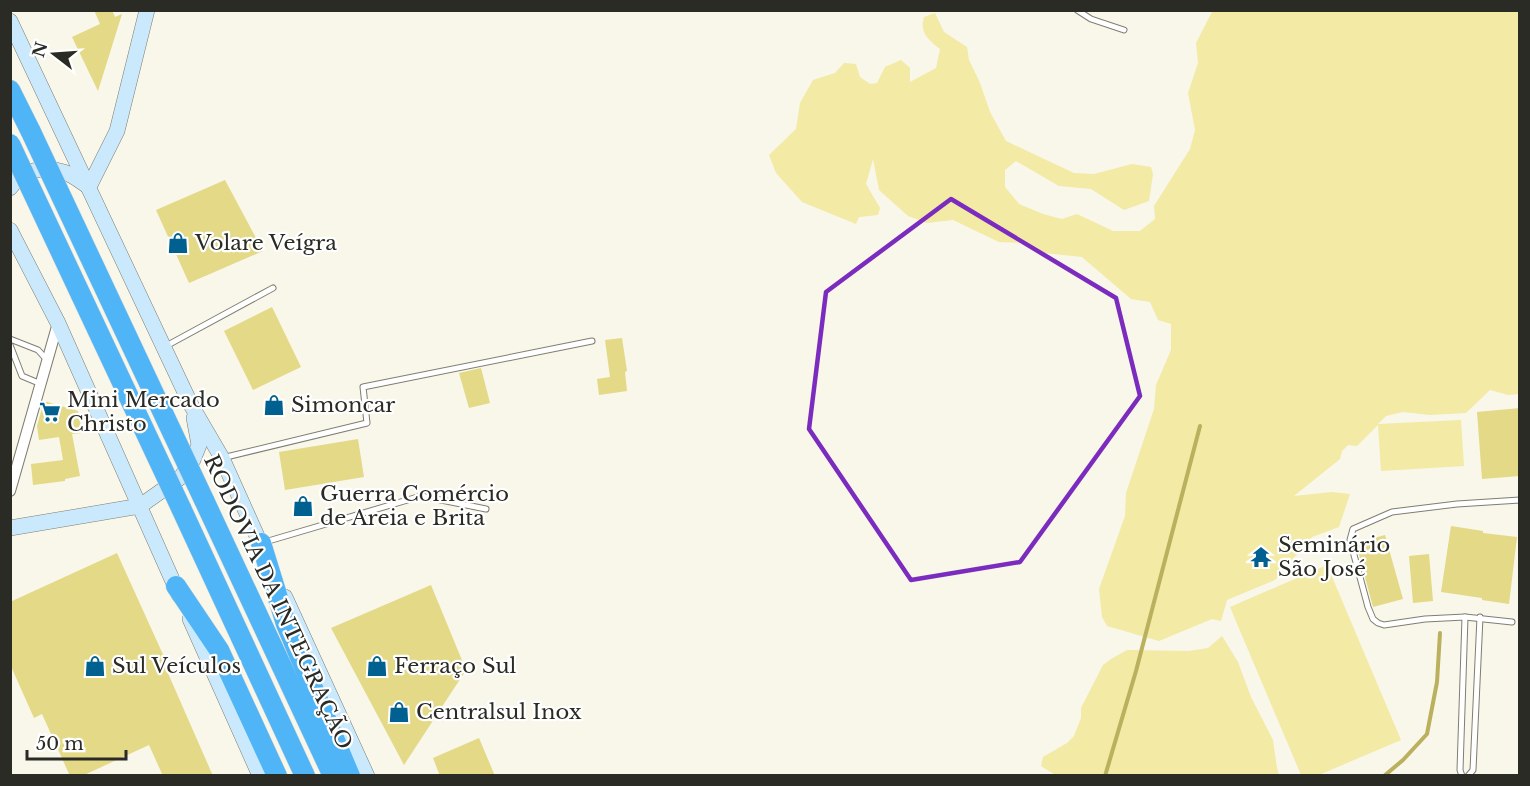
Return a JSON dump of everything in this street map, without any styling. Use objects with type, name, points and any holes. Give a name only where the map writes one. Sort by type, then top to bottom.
[{"type":"highway","name":"RODOVIA DA INTEGRAÇÃO","points":[[10,90],[333,776]]},
{"type":"highway","points":[[10,144],[305,776]]},
{"type":"highway","points":[[261,543],[286,624],[350,776]]},
{"type":"highway","points":[[176,586],[219,650],[277,776]]},
{"type":"main road","points":[[89,187],[117,130],[147,10]]},
{"type":"main road","points":[[10,21],[191,405],[222,458],[367,776]]},
{"type":"main road","points":[[10,188],[15,181],[27,173],[45,168],[66,172],[89,187]]},
{"type":"main road","points":[[10,230],[58,323],[260,776]]},
{"type":"main road","points":[[10,528],[140,506],[181,477],[193,460],[199,445],[191,405]]},
{"type":"street","points":[[10,491],[58,323]]},
{"type":"lane","points":[[1077,10],[1091,19],[1124,30]]},
{"type":"lane","points":[[164,347],[273,288]]},
{"type":"lane","points":[[10,339],[38,350],[48,361]]},
{"type":"lane","points":[[222,458],[367,423],[363,387],[592,341]]},
{"type":"lane","points":[[10,345],[22,376],[41,384]]},
{"type":"lane","points":[[261,543],[421,496],[486,509]]},
{"type":"lane","points":[[1512,622],[1465,617],[1425,619],[1384,625],[1378,623],[1373,619],[1368,607],[1350,540],[1353,529],[1392,512],[1457,504],[1520,500]]},
{"type":"lane","points":[[1462,776],[1460,770],[1465,617]]},
{"type":"lane","points":[[1468,776],[1473,770],[1480,617]]},
{"type":"highlighted area","points":[[951,199],[1116,298],[1140,396],[1020,562],[911,580],[809,429],[826,292]]},
{"type":"shaded area","points":[[1213,10],[1519,11],[1519,394],[1508,395],[1490,390],[1466,413],[1430,415],[1403,412],[1386,416],[1378,424],[1461,420],[1464,466],[1381,471],[1378,425],[1357,446],[1348,445],[1342,451],[1340,459],[1294,496],[1332,492],[1350,494],[1339,527],[1312,537],[1275,580],[1227,600],[1221,621],[1212,619],[1159,641],[1107,626],[1102,617],[1099,589],[1125,516],[1126,493],[1154,409],[1156,385],[1171,350],[1171,324],[1158,320],[1150,302],[1131,299],[1082,257],[1044,253],[1026,243],[999,242],[953,220],[927,223],[908,216],[879,190],[873,159],[866,184],[880,208],[878,215],[859,217],[856,224],[802,202],[776,173],[769,155],[796,129],[800,103],[813,80],[835,73],[844,63],[856,64],[860,77],[870,84],[877,83],[885,67],[901,60],[910,68],[910,82],[936,68],[940,49],[929,39],[923,27],[924,17],[935,13],[944,32],[967,47],[969,60],[990,112],[1006,141],[1074,173],[1094,174],[1132,164],[1151,167],[1153,174],[1149,201],[1124,210],[1091,189],[1059,186],[1016,161],[1005,170],[1005,187],[1019,204],[1062,219],[1077,214],[1113,231],[1140,231],[1155,219],[1154,206],[1190,149],[1195,130],[1188,93],[1198,63],[1196,43]]},
{"type":"shaded area","points":[[1327,565],[1401,740],[1319,775],[1301,775],[1230,607]]},
{"type":"shaded area","points":[[1222,636],[1238,662],[1251,697],[1273,740],[1279,775],[1057,776],[1041,766],[1043,757],[1067,743],[1074,736],[1081,718],[1081,708],[1103,665],[1111,659],[1127,650],[1189,651],[1208,648]]},
{"type":"building","points":[[94,10],[112,10],[115,17],[122,14],[98,91],[72,37],[100,24]]},
{"type":"building","points":[[225,180],[263,251],[189,283],[156,210]]},
{"type":"building","points":[[272,307],[301,367],[253,390],[224,331]]},
{"type":"building","points":[[622,338],[627,371],[625,372],[627,391],[599,395],[597,379],[610,377],[605,340]]},
{"type":"building","points":[[481,368],[490,403],[469,408],[459,373]]},
{"type":"building","points":[[44,401],[78,411],[82,433],[72,434],[80,476],[65,479],[65,481],[33,485],[31,464],[63,460],[59,437],[39,440],[37,426]]},
{"type":"building","points":[[1520,408],[1520,476],[1482,479],[1477,412]]},
{"type":"building","points":[[358,439],[364,477],[285,490],[279,452]]},
{"type":"building","points":[[1451,526],[1517,537],[1509,604],[1441,592]]},
{"type":"building","points":[[1385,535],[1403,599],[1373,607],[1356,543]]},
{"type":"building","name":"Sul Veículos","points":[[117,553],[170,670],[167,671],[213,776],[163,776],[149,745],[82,776],[70,776],[42,714],[34,718],[10,664],[10,602]]},
{"type":"building","points":[[1429,554],[1433,601],[1413,603],[1409,556]]},
{"type":"building","points":[[431,585],[466,670],[404,765],[331,628]]},
{"type":"building","points":[[479,738],[495,776],[440,776],[433,758]]},
{"type":"waterway","points":[[1105,776],[1136,671],[1200,426]]},
{"type":"waterway","points":[[1384,776],[1403,760],[1427,734],[1437,682],[1440,633]]},
{"type":"place","name":"Volare Veígra","points":[[178,243]]},
{"type":"place","name":"Simoncar","points":[[274,405]]},
{"type":"place","name":"Mini Mercado Christo","points":[[50,412]]},
{"type":"place","name":"Guerra Comércio de Areia e Brita","points":[[303,506]]},
{"type":"place","name":"Seminário São José","points":[[1261,557]]},
{"type":"place","name":"Sul Veículos","points":[[95,666]]},
{"type":"place","name":"Ferraço Sul","points":[[377,666]]},
{"type":"place","name":"Centralsul Inox","points":[[399,712]]}]
